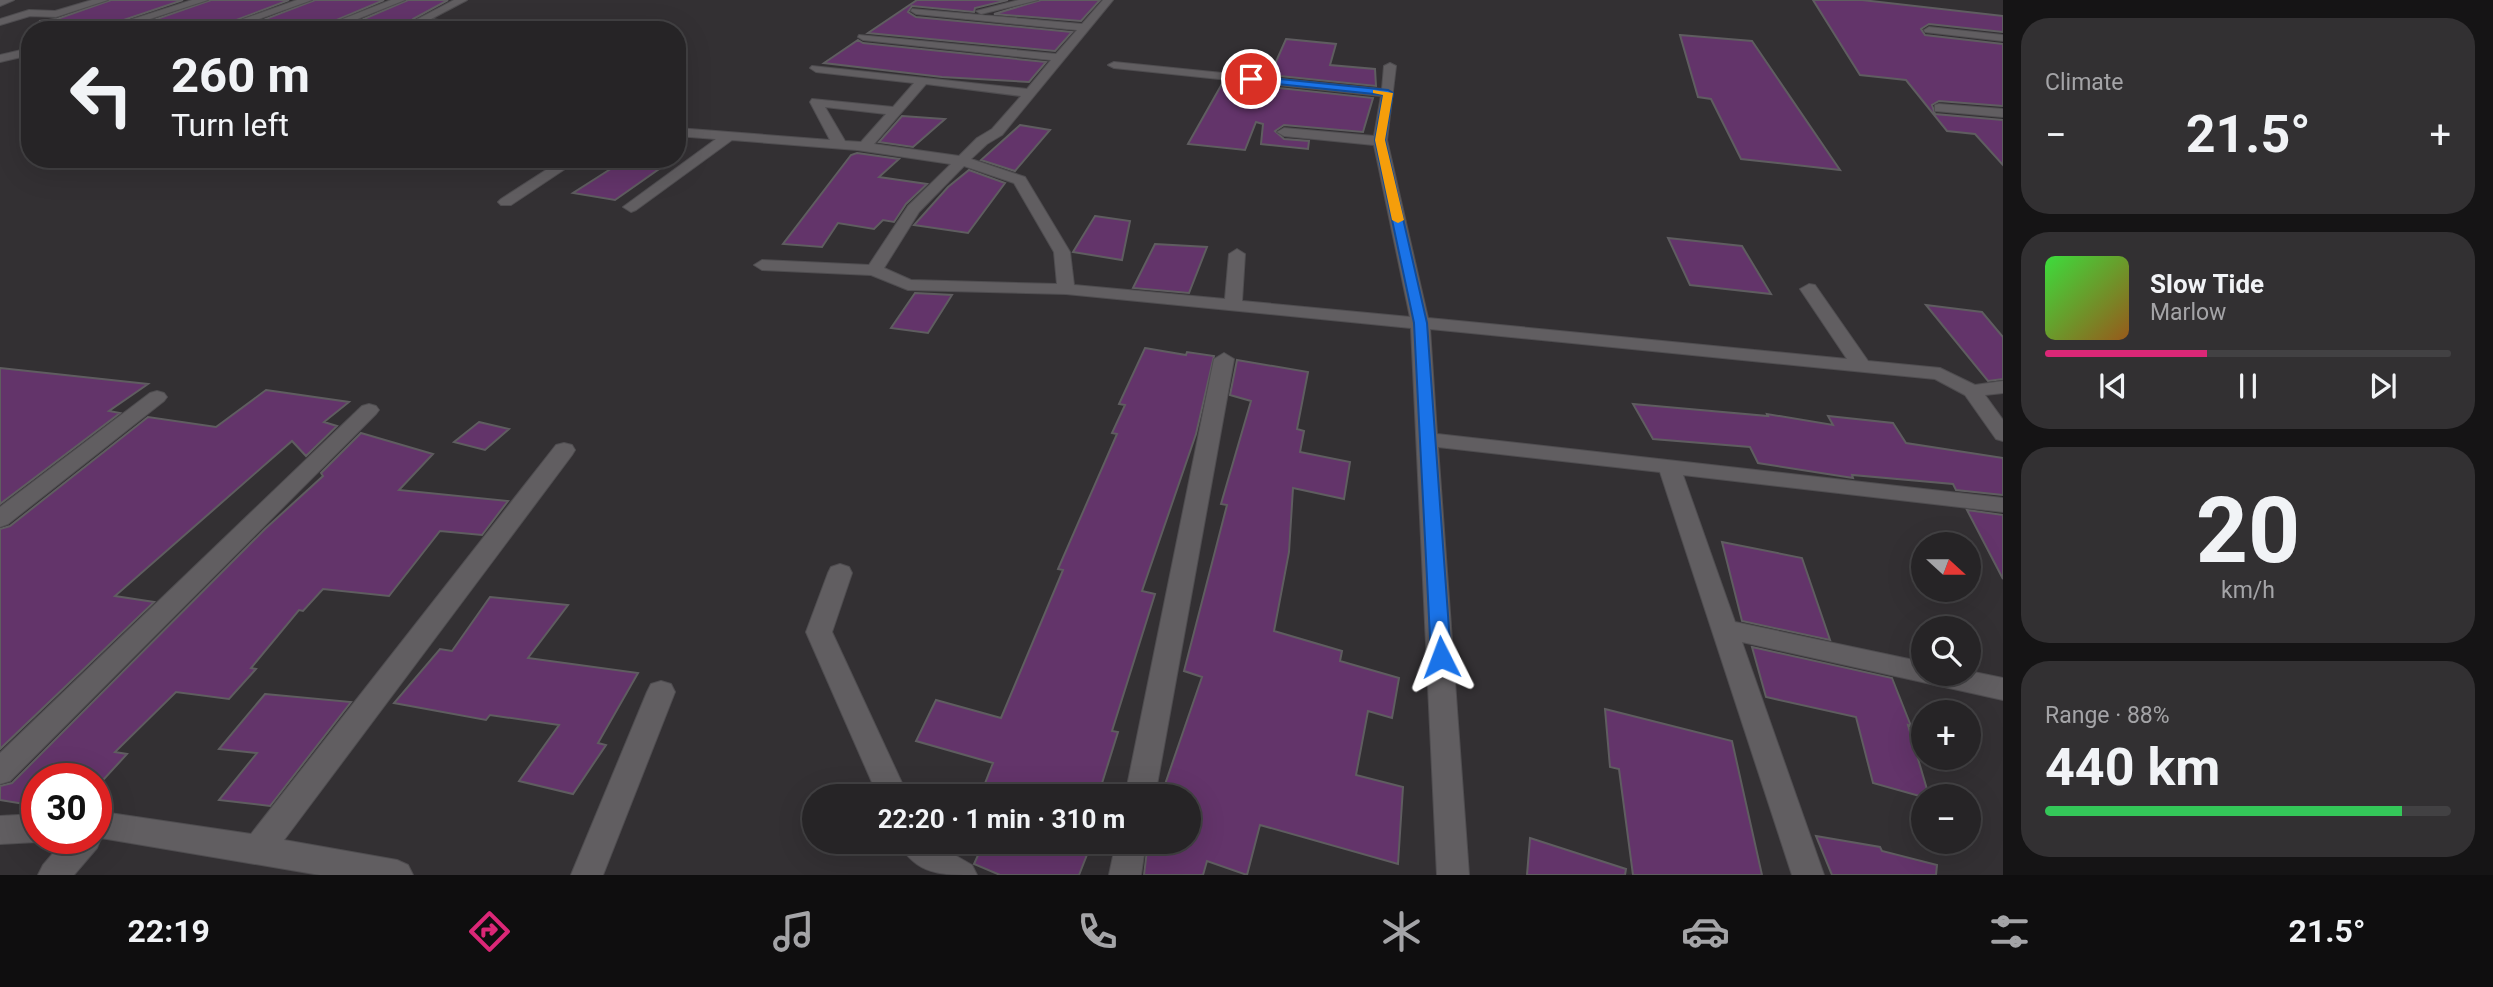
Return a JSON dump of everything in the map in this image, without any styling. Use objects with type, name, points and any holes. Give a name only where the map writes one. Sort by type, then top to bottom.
[{"type":"street","points":[[0,3],[9,0]]},
{"type":"street","points":[[0,22],[29,13],[56,14],[103,0]]},
{"type":"street","points":[[134,21],[203,0]]},
{"type":"street","points":[[244,21],[307,0]]},
{"type":"street","points":[[344,21],[400,0]]},
{"type":"street","points":[[432,0],[458,2]]},
{"type":"street","points":[[961,15],[1033,0]]},
{"type":"street","points":[[874,271],[912,209],[997,132],[1107,0]]},
{"type":"street","points":[[419,21],[458,2]]},
{"type":"street","points":[[916,11],[1085,28]]},
{"type":"street","points":[[0,15],[15,18]]},
{"type":"street","points":[[1929,30],[2003,38]]},
{"type":"street","points":[[863,37],[1060,58]]},
{"type":"street","points":[[0,59],[21,53]]},
{"type":"street","points":[[1114,65],[1388,93]]},
{"type":"street","points":[[1390,66],[1381,141],[1420,323],[1453,875]]},
{"type":"street","points":[[816,68],[1029,93]]},
{"type":"street","points":[[864,147],[923,80]]},
{"type":"street","points":[[840,145],[816,102],[896,111]]},
{"type":"street","points":[[1939,108],[2003,113]]},
{"type":"street","points":[[1284,132],[1381,141]]},
{"type":"street","points":[[686,133],[864,147],[962,161],[1020,180],[1062,252],[1066,289]]},
{"type":"street","points":[[686,167],[729,136]]},
{"type":"street","points":[[686,160],[695,161]]},
{"type":"street","points":[[506,202],[559,168]]},
{"type":"street","points":[[631,207],[685,168]]},
{"type":"street","points":[[1233,305],[1237,254]]},
{"type":"street","points":[[762,265],[874,271],[908,285],[1066,289],[1940,374],[1972,391],[2003,435]]},
{"type":"street","points":[[1809,289],[1862,366]]},
{"type":"street","points":[[1142,784],[1224,359]]},
{"type":"street","points":[[1972,391],[2003,387]]},
{"type":"street","points":[[0,519],[157,397]]},
{"type":"street","points":[[0,772],[369,410]]},
{"type":"street","points":[[1428,439],[2003,505]]},
{"type":"street","points":[[258,849],[564,450]]},
{"type":"street","points":[[1669,467],[1808,875]]},
{"type":"street","points":[[840,573],[819,632],[888,784]]},
{"type":"street","points":[[1724,629],[1911,669]]},
{"type":"street","points":[[1981,685],[2003,690]]},
{"type":"street","points":[[587,875],[661,692]]},
{"type":"street","points":[[0,830],[21,829]]},
{"type":"street","points":[[112,830],[258,849],[397,875]]},
{"type":"street","points":[[54,875],[72,854]]},
{"type":"street","points":[[925,854],[961,875]]},
{"type":"street","points":[[1125,875],[1129,854]]},
{"type":"building","points":[[111,0],[183,0],[121,21],[39,21],[57,19]]},
{"type":"building","points":[[211,0],[289,0],[234,21],[151,21]]},
{"type":"building","points":[[315,0],[384,0],[334,21],[260,21]]},
{"type":"building","points":[[408,0],[448,0],[412,21],[359,21]]},
{"type":"building","points":[[917,0],[1008,0],[975,8],[974,12],[912,6],[908,12],[916,17],[1072,32],[1055,51],[868,33]]},
{"type":"building","points":[[1041,0],[1100,0],[1081,21],[994,14]]},
{"type":"building","points":[[1813,0],[1862,0],[2003,16],[2003,32],[1929,24],[1921,29],[1925,35],[2003,44],[2003,106],[1939,101],[1932,105],[1935,114],[2003,120],[2003,165],[1975,134],[1947,131],[1906,80],[1860,75]]},
{"type":"building","points":[[1680,35],[1752,41],[1840,170],[1741,159],[1711,99],[1698,97]]},
{"type":"building","points":[[1286,39],[1336,44],[1330,65],[1375,69],[1376,86],[1230,71],[1236,60],[1275,64]]},
{"type":"building","points":[[858,40],[863,43],[1046,62],[1029,82],[942,77],[824,63]]},
{"type":"building","points":[[1223,82],[1373,98],[1363,132],[1284,125],[1275,131],[1284,139],[1309,141],[1308,149],[1261,144],[1263,124],[1256,122],[1245,150],[1188,144]]},
{"type":"building","points":[[902,116],[945,119],[913,147],[879,142]]},
{"type":"building","points":[[1020,125],[1050,130],[1015,171],[981,160]]},
{"type":"building","points":[[857,153],[899,159],[879,177],[927,184],[906,204],[894,222],[883,220],[874,229],[838,223],[822,247],[783,244],[851,155]]},
{"type":"building","points":[[612,168],[659,169],[615,200],[573,193]]},
{"type":"building","points":[[969,170],[1005,183],[968,233],[914,225],[948,187]]},
{"type":"building","points":[[1095,216],[1130,221],[1122,260],[1073,252]]},
{"type":"building","points":[[1668,238],[1742,246],[1771,294],[1690,285]]},
{"type":"building","points":[[1155,244],[1207,247],[1189,293],[1133,288]]},
{"type":"building","points":[[915,293],[952,295],[928,333],[891,328]]},
{"type":"building","points":[[1926,305],[1982,312],[2003,337],[2003,379],[1988,381]]},
{"type":"building","points":[[1145,348],[1186,355],[1187,352],[1214,356],[1196,434],[1142,591],[1155,594],[1112,731],[1118,732],[1102,784],[985,784],[993,763],[916,741],[936,700],[1001,718],[1063,570],[1058,569],[1117,434],[1112,433],[1125,405],[1119,404]]},
{"type":"building","points":[[1237,360],[1308,372],[1297,429],[1304,431],[1300,452],[1350,462],[1344,499],[1293,488],[1289,552],[1274,631],[1342,651],[1340,661],[1399,678],[1392,718],[1368,711],[1356,775],[1403,787],[1398,864],[1260,825],[1247,875],[1207,861],[1203,875],[1144,875],[1147,854],[1201,854],[1201,784],[1165,784],[1202,677],[1184,671],[1227,505],[1221,504],[1251,401],[1230,395]]},
{"type":"building","points":[[0,368],[148,384],[109,411],[120,413],[0,504]]},
{"type":"building","points":[[266,390],[349,402],[324,422],[337,426],[306,456],[292,441],[115,596],[154,602],[0,749],[0,529],[10,526],[148,417],[216,427]]},
{"type":"building","points":[[1633,404],[1768,416],[1767,414],[1833,425],[1828,416],[1893,423],[1906,443],[2003,458],[2003,495],[1956,490],[1953,484],[1852,475],[1853,478],[1758,463],[1750,447],[1653,439]]},
{"type":"building","points":[[479,422],[509,429],[485,450],[454,442]]},
{"type":"building","points":[[361,433],[433,454],[399,490],[508,501],[482,535],[440,531],[389,596],[323,589],[303,611],[299,610],[251,668],[256,669],[229,699],[176,692],[115,752],[127,754],[112,770],[112,763],[32,763],[265,529],[323,476],[321,473]]},
{"type":"building","points":[[1967,510],[2003,515],[2003,579],[1981,532],[1978,532]]},
{"type":"building","points":[[1722,542],[1802,558],[1830,640],[1742,621]]},
{"type":"building","points":[[490,597],[568,605],[528,658],[638,673],[598,743],[606,745],[573,794],[519,781],[559,725],[490,715],[486,720],[394,703],[440,649],[452,651]]},
{"type":"building","points":[[1752,647],[1892,678],[1911,726],[1908,725],[1911,735],[1911,770],[1921,770],[1925,784],[1911,784],[1911,794],[1873,783],[1856,717],[1766,697]]},
{"type":"building","points":[[265,694],[351,702],[270,806],[219,800],[257,753],[219,749]]},
{"type":"building","points":[[1605,709],[1732,741],[1762,875],[1633,875],[1619,769],[1610,767]]},
{"type":"building","points":[[21,774],[21,803],[0,800],[0,786],[12,783]]},
{"type":"building","points":[[1816,836],[1880,847],[1882,851],[1937,865],[1936,875],[1832,875]]},
{"type":"building","points":[[1530,838],[1626,869],[1625,875],[1527,875]]},
{"type":"building","points":[[979,854],[1087,854],[1079,875],[1000,875],[974,864]]},
{"type":"slow traffic","points":[[1376,92],[1388,93],[1380,140],[1398,220]]},
{"type":"route","points":[[1251,79],[1388,93],[1380,140],[1420,323],[1441,657]]}]
